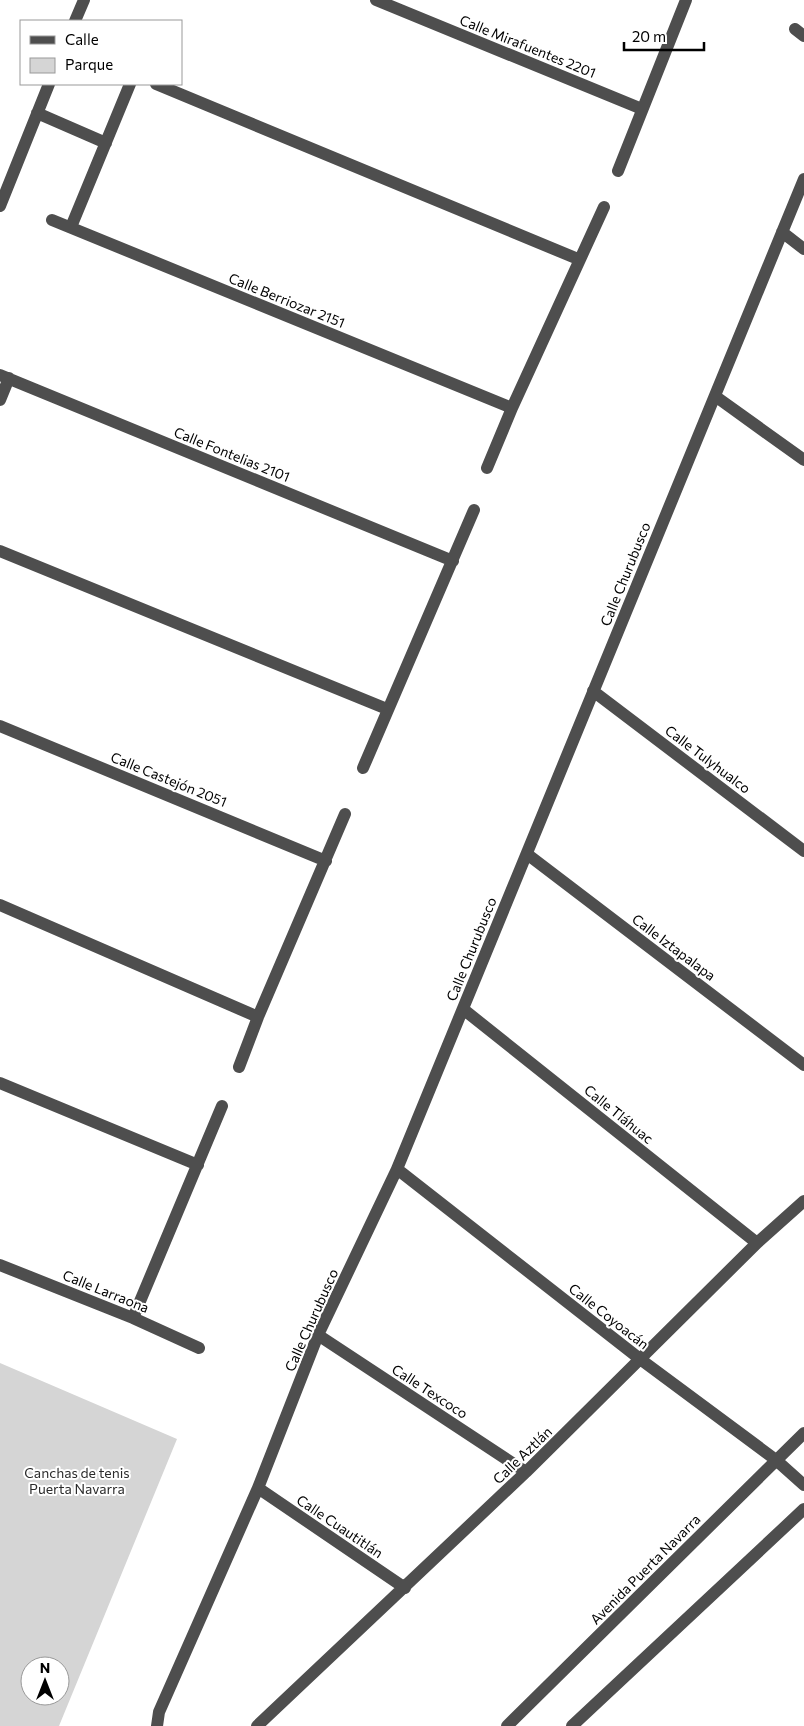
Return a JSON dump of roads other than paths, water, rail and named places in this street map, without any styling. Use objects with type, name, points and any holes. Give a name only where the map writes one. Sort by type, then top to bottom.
[{"type":"street","points":[[75,20],[84,0]]},
{"type":"street","name":"Calle Mirafuentes 2201","points":[[376,0],[642,109]]},
{"type":"street","points":[[618,171],[686,0]]},
{"type":"street","points":[[0,204],[49,85]]},
{"type":"street","points":[[71,227],[130,85]]},
{"type":"street","points":[[158,85],[578,259]]},
{"type":"street","points":[[37,113],[106,143]]},
{"type":"street","name":"Calle Churubusco","points":[[157,1726],[160,1712],[258,1488],[318,1335],[397,1169],[804,179]]},
{"type":"street","points":[[487,468],[578,259],[604,207]]},
{"type":"street","name":"Calle Berriozar 2151","points":[[52,220],[512,408]]},
{"type":"street","points":[[782,232],[804,249]]},
{"type":"street","points":[[0,400],[5,376]]},
{"type":"street","name":"Calle Fontelias 2101","points":[[5,376],[453,561]]},
{"type":"street","points":[[715,396],[804,460]]},
{"type":"street","points":[[363,768],[474,510]]},
{"type":"street","points":[[0,551],[387,709]]},
{"type":"street","name":"Calle Tulyhualco","points":[[593,691],[804,851]]},
{"type":"street","name":"Calle Castejón 2051","points":[[0,726],[326,861]]},
{"type":"street","points":[[239,1068],[258,1017],[345,814]]},
{"type":"street","name":"Calle Iztapalapa","points":[[527,854],[804,1065]]},
{"type":"street","points":[[0,905],[258,1017]]},
{"type":"street","name":"Calle Tláhuac","points":[[463,1009],[757,1244]]},
{"type":"street","points":[[0,1083],[198,1165]]},
{"type":"street","points":[[133,1318],[222,1106]]},
{"type":"street","name":"Calle Coyoacán","points":[[397,1169],[640,1360],[776,1460],[804,1485]]},
{"type":"street","name":"Calle Aztlán","points":[[257,1726],[526,1472],[757,1244],[804,1201]]},
{"type":"street","name":"Calle Larraona","points":[[0,1266],[133,1318],[199,1348]]},
{"type":"street","name":"Calle Texcoco","points":[[318,1335],[526,1472]]},
{"type":"street","name":"Avenida Puerta Navarra","points":[[507,1726],[804,1433]]},
{"type":"street","name":"Calle Cuautitlán","points":[[258,1488],[405,1588]]},
{"type":"street","points":[[572,1726],[804,1509]]},
{"type":"park label","name":"Canchas de tenis Puerta Navarra","points":[[77,1480]]}]
